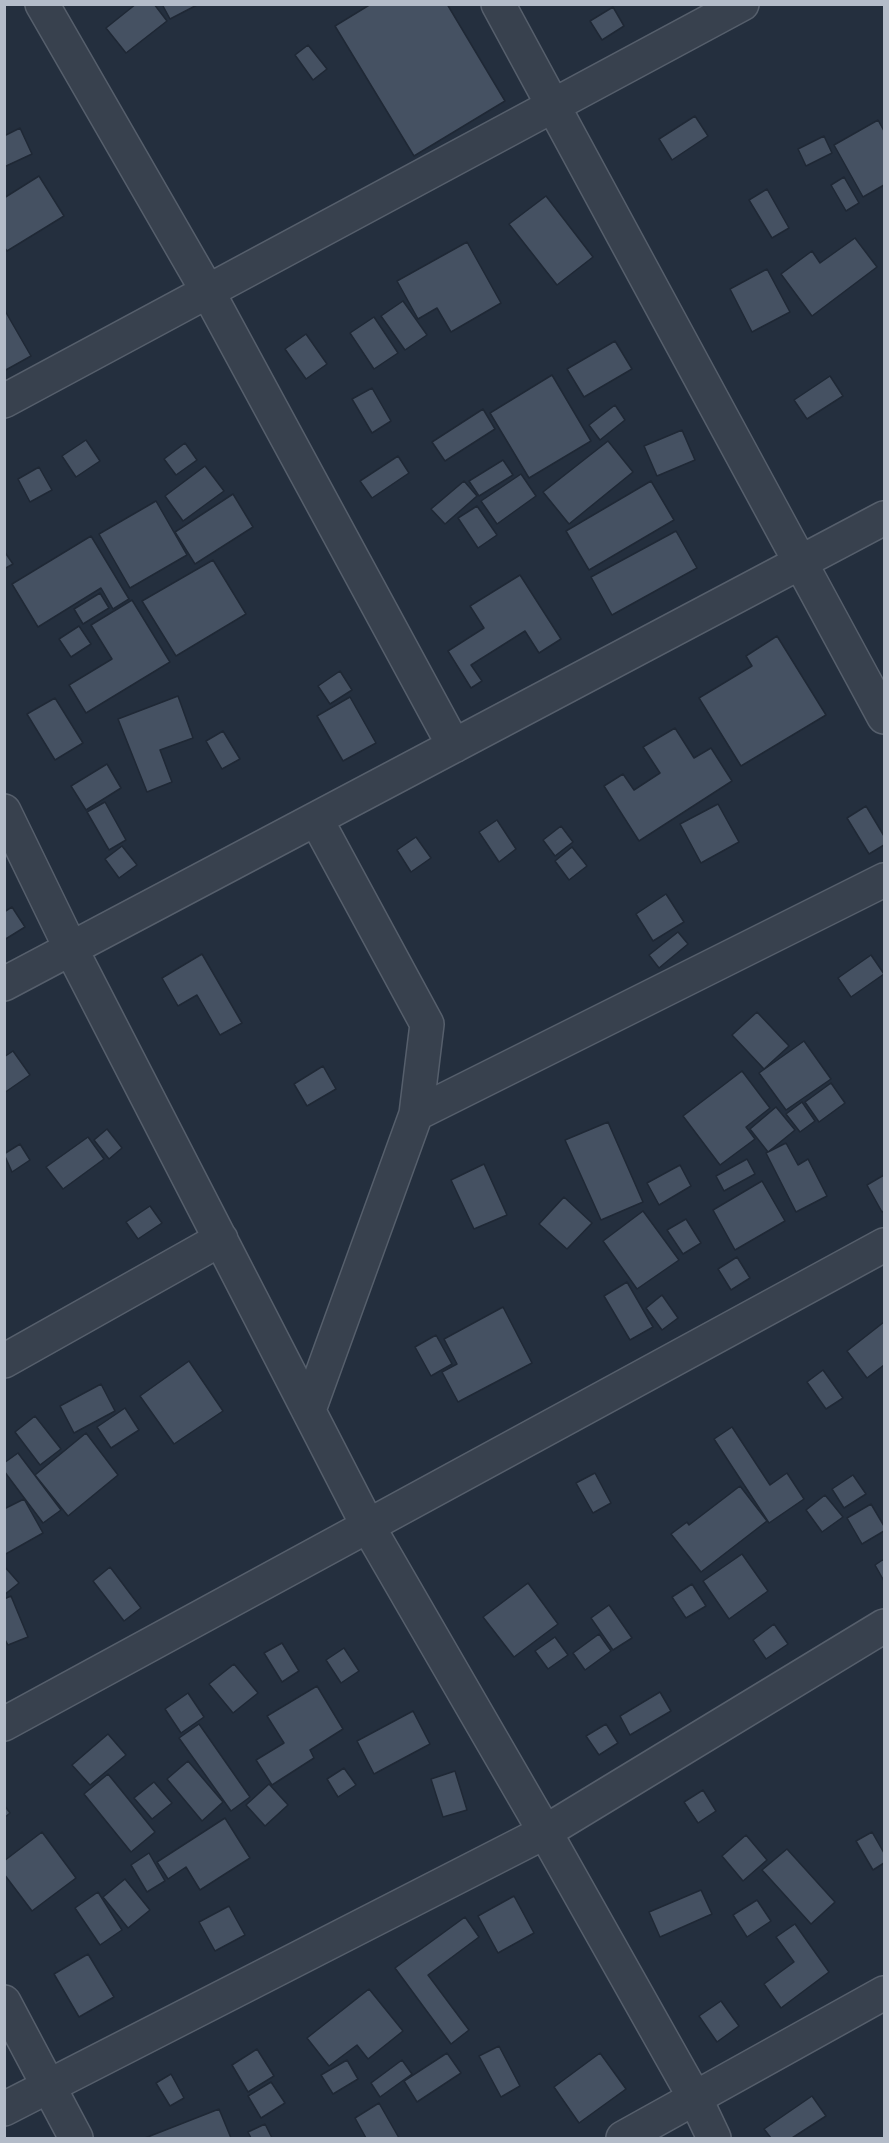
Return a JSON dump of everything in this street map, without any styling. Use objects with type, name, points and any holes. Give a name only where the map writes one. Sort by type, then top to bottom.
[{"type":"street","points":[[42,4],[208,292],[454,746]]},
{"type":"street","points":[[498,4],[885,717]]},
{"type":"street","points":[[4,401],[742,4]]},
{"type":"street","points":[[4,984],[885,518]]},
{"type":"street","points":[[4,811],[71,949],[369,1528],[545,1832],[696,2100],[714,2139]]},
{"type":"street","points":[[309,1410],[416,1114],[427,1024],[316,819]]},
{"type":"street","points":[[416,1114],[885,880]]},
{"type":"street","points":[[4,1361],[221,1239]]},
{"type":"street","points":[[4,1724],[369,1528],[885,1245]]},
{"type":"street","points":[[4,2109],[545,1832],[885,1626]]},
{"type":"street","points":[[623,2139],[885,1993]]},
{"type":"street","points":[[4,2002],[76,2139]]},
{"type":"building","points":[[136,4],[154,4],[167,21],[126,53],[106,28]]},
{"type":"building","points":[[162,4],[197,4],[197,5],[170,19]]},
{"type":"building","points":[[371,4],[447,4],[505,101],[414,156],[335,26]]},
{"type":"building","points":[[613,7],[624,26],[602,40],[590,21]]},
{"type":"building","points":[[308,45],[327,69],[313,80],[295,55]]},
{"type":"building","points":[[695,116],[708,136],[672,160],[659,139]]},
{"type":"building","points":[[878,120],[884,131],[884,185],[863,197],[834,145]]},
{"type":"building","points":[[20,128],[32,154],[4,167],[4,136]]},
{"type":"building","points":[[824,136],[832,153],[806,166],[798,149]]},
{"type":"building","points":[[39,176],[64,216],[7,251],[4,247],[4,198]]},
{"type":"building","points":[[844,177],[859,203],[846,211],[831,185]]},
{"type":"building","points":[[767,189],[789,228],[772,238],[749,200]]},
{"type":"building","points":[[546,196],[593,257],[557,285],[509,224]]},
{"type":"building","points":[[855,238],[877,267],[812,316],[781,274],[812,251],[820,263]]},
{"type":"building","points":[[467,242],[501,303],[451,332],[437,308],[418,319],[397,281]]},
{"type":"building","points":[[767,269],[790,312],[752,332],[730,289]]},
{"type":"building","points":[[403,301],[427,335],[405,350],[381,316]]},
{"type":"building","points":[[4,309],[31,356],[4,371]]},
{"type":"building","points":[[374,317],[398,353],[374,369],[350,333]]},
{"type":"building","points":[[306,334],[327,364],[306,379],[285,349]]},
{"type":"building","points":[[615,341],[632,369],[584,397],[567,369]]},
{"type":"building","points":[[552,375],[591,441],[529,478],[490,413]]},
{"type":"building","points":[[830,376],[843,396],[807,419],[794,400]]},
{"type":"building","points":[[372,388],[391,421],[372,433],[352,399]]},
{"type":"building","points":[[615,405],[625,420],[600,440],[589,425]]},
{"type":"building","points":[[483,409],[495,429],[445,461],[432,442]]},
{"type":"building","points":[[682,430],[695,460],[657,476],[644,446]]},
{"type":"building","points":[[86,440],[100,461],[76,477],[62,456]]},
{"type":"building","points":[[608,441],[633,472],[569,524],[543,492]]},
{"type":"building","points":[[185,443],[197,460],[176,475],[164,459]]},
{"type":"building","points":[[398,456],[409,473],[372,498],[360,481]]},
{"type":"building","points":[[503,460],[513,475],[479,496],[469,481]]},
{"type":"building","points":[[205,466],[224,491],[183,521],[165,496]]},
{"type":"building","points":[[39,467],[52,490],[30,502],[18,479]]},
{"type":"building","points":[[521,474],[536,496],[497,524],[481,501]]},
{"type":"building","points":[[464,481],[477,496],[445,524],[431,509]]},
{"type":"building","points":[[651,481],[674,520],[589,570],[566,531]]},
{"type":"building","points":[[233,494],[253,527],[195,564],[175,532]]},
{"type":"building","points":[[156,501],[187,555],[130,588],[99,534]]},
{"type":"building","points":[[477,506],[497,535],[478,548],[458,518]]},
{"type":"building","points":[[676,531],[697,568],[612,615],[591,577]]},
{"type":"building","points":[[91,536],[129,599],[113,609],[101,588],[38,627],[12,584]]},
{"type":"building","points":[[4,551],[13,564],[4,569]]},
{"type":"building","points":[[213,560],[246,614],[176,656],[142,601]]},
{"type":"building","points":[[520,575],[561,639],[539,653],[525,631],[471,665],[482,681],[471,688],[448,651],[484,628],[470,606]]},
{"type":"building","points":[[100,593],[109,608],[83,624],[74,609]]},
{"type":"building","points":[[132,600],[170,662],[86,713],[69,685],[112,659],[91,625]]},
{"type":"building","points":[[79,626],[91,644],[71,657],[59,639]]},
{"type":"building","points":[[777,636],[826,715],[741,766],[699,698],[752,666],[746,656]]},
{"type":"building","points":[[340,671],[352,690],[330,704],[318,686]]},
{"type":"building","points":[[178,696],[193,738],[160,750],[172,782],[147,792],[118,719]]},
{"type":"building","points":[[350,697],[376,743],[343,761],[317,716]]},
{"type":"building","points":[[55,698],[83,743],[55,760],[27,714]]},
{"type":"building","points":[[675,728],[694,758],[711,748],[732,781],[639,841],[604,786],[623,774],[634,790],[660,773],[643,747]]},
{"type":"building","points":[[223,731],[240,759],[222,769],[206,741]]},
{"type":"building","points":[[107,764],[121,788],[86,810],[71,786]]},
{"type":"building","points":[[105,802],[126,840],[109,850],[87,812]]},
{"type":"building","points":[[718,804],[739,842],[701,863],[680,824]]},
{"type":"building","points":[[866,806],[884,836],[884,845],[869,854],[847,818]]},
{"type":"building","points":[[497,820],[516,849],[499,862],[479,832]]},
{"type":"building","points":[[561,826],[573,842],[555,856],[543,840]]},
{"type":"building","points":[[416,837],[431,858],[411,872],[397,850]]},
{"type":"building","points":[[122,846],[137,865],[119,878],[105,859]]},
{"type":"building","points":[[572,847],[587,866],[569,880],[555,861]]},
{"type":"building","points":[[666,894],[684,922],[653,941],[636,914]]},
{"type":"building","points":[[12,907],[25,927],[4,940],[4,912]]},
{"type":"building","points":[[678,932],[688,944],[659,968],[649,955]]},
{"type":"building","points":[[202,954],[242,1023],[220,1035],[197,995],[178,1006],[162,978]]},
{"type":"building","points":[[871,955],[884,974],[851,997],[838,978]]},
{"type":"building","points":[[757,1012],[789,1046],[764,1069],[732,1035]]},
{"type":"building","points":[[804,1041],[831,1079],[786,1110],[759,1073]]},
{"type":"building","points":[[13,1051],[30,1075],[4,1093],[4,1057]]},
{"type":"building","points":[[323,1066],[336,1089],[307,1106],[294,1084]]},
{"type":"building","points":[[742,1071],[770,1108],[746,1127],[755,1139],[720,1165],[683,1116]]},
{"type":"building","points":[[831,1083],[845,1103],[819,1122],[805,1102]]},
{"type":"building","points":[[802,1102],[815,1121],[800,1132],[786,1114]]},
{"type":"building","points":[[776,1107],[795,1130],[768,1152],[750,1129]]},
{"type":"building","points":[[608,1122],[643,1202],[601,1220],[565,1140]]},
{"type":"building","points":[[107,1129],[122,1148],[109,1159],[94,1140]]},
{"type":"building","points":[[88,1137],[104,1159],[63,1189],[46,1167]]},
{"type":"building","points":[[786,1143],[798,1165],[808,1159],[827,1196],[796,1212],[766,1153]]},
{"type":"building","points":[[20,1144],[30,1160],[12,1172],[4,1154]]},
{"type":"building","points":[[747,1159],[755,1174],[724,1191],[716,1176]]},
{"type":"building","points":[[484,1164],[507,1215],[474,1229],[451,1180]]},
{"type":"building","points":[[680,1165],[691,1186],[659,1205],[647,1183]]},
{"type":"building","points":[[884,1175],[884,1211],[882,1212],[867,1185]]},
{"type":"building","points":[[762,1181],[785,1221],[735,1250],[713,1210]]},
{"type":"building","points":[[564,1197],[592,1223],[567,1249],[539,1224]]},
{"type":"building","points":[[150,1206],[162,1223],[138,1239],[126,1222]]},
{"type":"building","points":[[643,1211],[679,1260],[637,1289],[603,1241]]},
{"type":"building","points":[[686,1219],[701,1243],[683,1254],[667,1230]]},
{"type":"building","points":[[737,1257],[750,1278],[731,1290],[718,1269]]},
{"type":"building","points":[[627,1282],[653,1327],[630,1340],[604,1296]]},
{"type":"building","points":[[662,1295],[678,1318],[662,1330],[646,1308]]},
{"type":"building","points":[[503,1307],[532,1363],[458,1402],[442,1372],[457,1364],[444,1339]]},
{"type":"building","points":[[884,1322],[884,1365],[867,1378],[847,1351]]},
{"type":"building","points":[[436,1335],[452,1364],[431,1376],[415,1347]]},
{"type":"building","points":[[189,1361],[223,1411],[174,1444],[140,1396]]},
{"type":"building","points":[[823,1370],[843,1398],[826,1409],[807,1382]]},
{"type":"building","points":[[101,1384],[115,1411],[74,1433],[60,1406]]},
{"type":"building","points":[[125,1408],[139,1430],[111,1448],[97,1427]]},
{"type":"building","points":[[35,1416],[61,1449],[40,1465],[15,1432]]},
{"type":"building","points":[[732,1427],[770,1485],[787,1473],[804,1499],[769,1523],[714,1439]]},
{"type":"building","points":[[86,1433],[118,1475],[68,1516],[35,1475]]},
{"type":"building","points":[[18,1453],[61,1510],[43,1523],[4,1471],[4,1463]]},
{"type":"building","points":[[595,1473],[611,1503],[593,1513],[576,1483]]},
{"type":"building","points":[[853,1475],[866,1494],[844,1508],[832,1489]]},
{"type":"building","points":[[740,1486],[767,1521],[701,1572],[671,1534],[687,1522],[689,1525]]},
{"type":"building","points":[[825,1495],[843,1517],[822,1532],[806,1510]]},
{"type":"building","points":[[24,1499],[43,1533],[4,1555],[4,1509]]},
{"type":"building","points":[[871,1504],[884,1526],[884,1531],[862,1544],[847,1518]]},
{"type":"building","points":[[742,1554],[768,1591],[729,1619],[703,1581]]},
{"type":"building","points":[[884,1559],[884,1581],[875,1565]]},
{"type":"building","points":[[4,1566],[19,1583],[4,1595]]},
{"type":"building","points":[[110,1567],[141,1608],[124,1621],[93,1581]]},
{"type":"building","points":[[528,1583],[558,1624],[514,1657],[483,1617]]},
{"type":"building","points":[[692,1584],[706,1606],[686,1618],[672,1597]]},
{"type":"building","points":[[11,1596],[28,1637],[8,1645],[4,1638],[4,1599]]},
{"type":"building","points":[[609,1605],[632,1638],[613,1650],[591,1618]]},
{"type":"building","points":[[774,1624],[788,1644],[766,1659],[753,1640]]},
{"type":"building","points":[[599,1634],[611,1651],[585,1670],[573,1653]]},
{"type":"building","points":[[555,1637],[568,1655],[548,1669],[535,1651]]},
{"type":"building","points":[[282,1643],[299,1671],[282,1682],[264,1653]]},
{"type":"building","points":[[344,1648],[359,1671],[341,1683],[326,1660]]},
{"type":"building","points":[[234,1664],[258,1693],[233,1713],[209,1684]]},
{"type":"building","points":[[317,1686],[343,1729],[310,1750],[314,1758],[272,1785],[256,1760],[284,1743],[267,1716]]},
{"type":"building","points":[[660,1692],[671,1711],[630,1735],[620,1716]]},
{"type":"building","points":[[188,1693],[204,1717],[181,1733],[165,1709]]},
{"type":"building","points":[[413,1711],[430,1744],[374,1774],[357,1741]]},
{"type":"building","points":[[199,1724],[250,1797],[231,1811],[179,1738]]},
{"type":"building","points":[[606,1724],[618,1743],[599,1755],[586,1736]]},
{"type":"building","points":[[108,1734],[126,1755],[90,1785],[72,1765]]},
{"type":"building","points":[[188,1761],[223,1802],[202,1821],[167,1779]]},
{"type":"building","points":[[344,1768],[356,1785],[338,1797],[327,1779]]},
{"type":"building","points":[[455,1771],[467,1810],[443,1817],[431,1779]]},
{"type":"building","points":[[108,1774],[155,1832],[131,1852],[84,1794]]},
{"type":"building","points":[[154,1782],[172,1803],[152,1819],[134,1798]]},
{"type":"building","points":[[269,1784],[288,1805],[265,1826],[246,1805]]},
{"type":"building","points":[[703,1790],[716,1811],[698,1823],[684,1802]]},
{"type":"building","points":[[4,1805],[10,1813],[4,1818]]},
{"type":"building","points":[[225,1818],[250,1858],[200,1890],[186,1867],[168,1879],[157,1862]]},
{"type":"building","points":[[42,1832],[76,1878],[32,1911],[4,1874],[4,1861]]},
{"type":"building","points":[[872,1832],[884,1853],[884,1863],[873,1870],[856,1841]]},
{"type":"building","points":[[746,1835],[767,1860],[743,1881],[722,1856]]},
{"type":"building","points":[[787,1849],[835,1902],[811,1924],[762,1870]]},
{"type":"building","points":[[149,1853],[165,1881],[147,1892],[131,1865]]},
{"type":"building","points":[[125,1879],[150,1910],[128,1928],[103,1897]]},
{"type":"building","points":[[701,1890],[712,1914],[660,1937],[649,1912]]},
{"type":"building","points":[[98,1892],[122,1930],[100,1945],[75,1908]]},
{"type":"building","points":[[514,1896],[534,1933],[498,1953],[478,1916]]},
{"type":"building","points":[[757,1900],[771,1921],[747,1937],[733,1915]]},
{"type":"building","points":[[229,1906],[245,1935],[215,1951],[199,1922]]},
{"type":"building","points":[[465,1917],[479,1937],[428,1975],[469,2030],[451,2044],[395,1968]]},
{"type":"building","points":[[795,1924],[829,1972],[781,2008],[764,1984],[794,1962],[776,1937]]},
{"type":"building","points":[[88,1954],[114,1997],[79,2017],[54,1974]]},
{"type":"building","points":[[369,1989],[403,2031],[368,2059],[357,2045],[329,2066],[307,2038]]},
{"type":"building","points":[[721,2001],[739,2026],[717,2042],[699,2016]]},
{"type":"building","points":[[499,2046],[520,2086],[501,2097],[479,2056]]},
{"type":"building","points":[[257,2049],[274,2076],[248,2092],[232,2065]]},
{"type":"building","points":[[447,2053],[461,2073],[417,2102],[404,2081]]},
{"type":"building","points":[[600,2053],[626,2089],[579,2123],[554,2087]]},
{"type":"building","points":[[347,2060],[358,2079],[333,2094],[321,2075]]},
{"type":"building","points":[[402,2060],[412,2074],[380,2097],[371,2083]]},
{"type":"building","points":[[171,2074],[184,2098],[170,2106],[156,2083]]},
{"type":"building","points":[[271,2082],[285,2103],[261,2118],[248,2096]]},
{"type":"building","points":[[812,2096],[826,2116],[792,2138],[771,2138],[764,2129]]},
{"type":"building","points":[[379,2103],[399,2138],[366,2138],[355,2118]]},
{"type":"building","points":[[219,2109],[231,2138],[145,2138]]},
{"type":"building","points":[[265,2124],[272,2138],[251,2138],[248,2132]]}]
